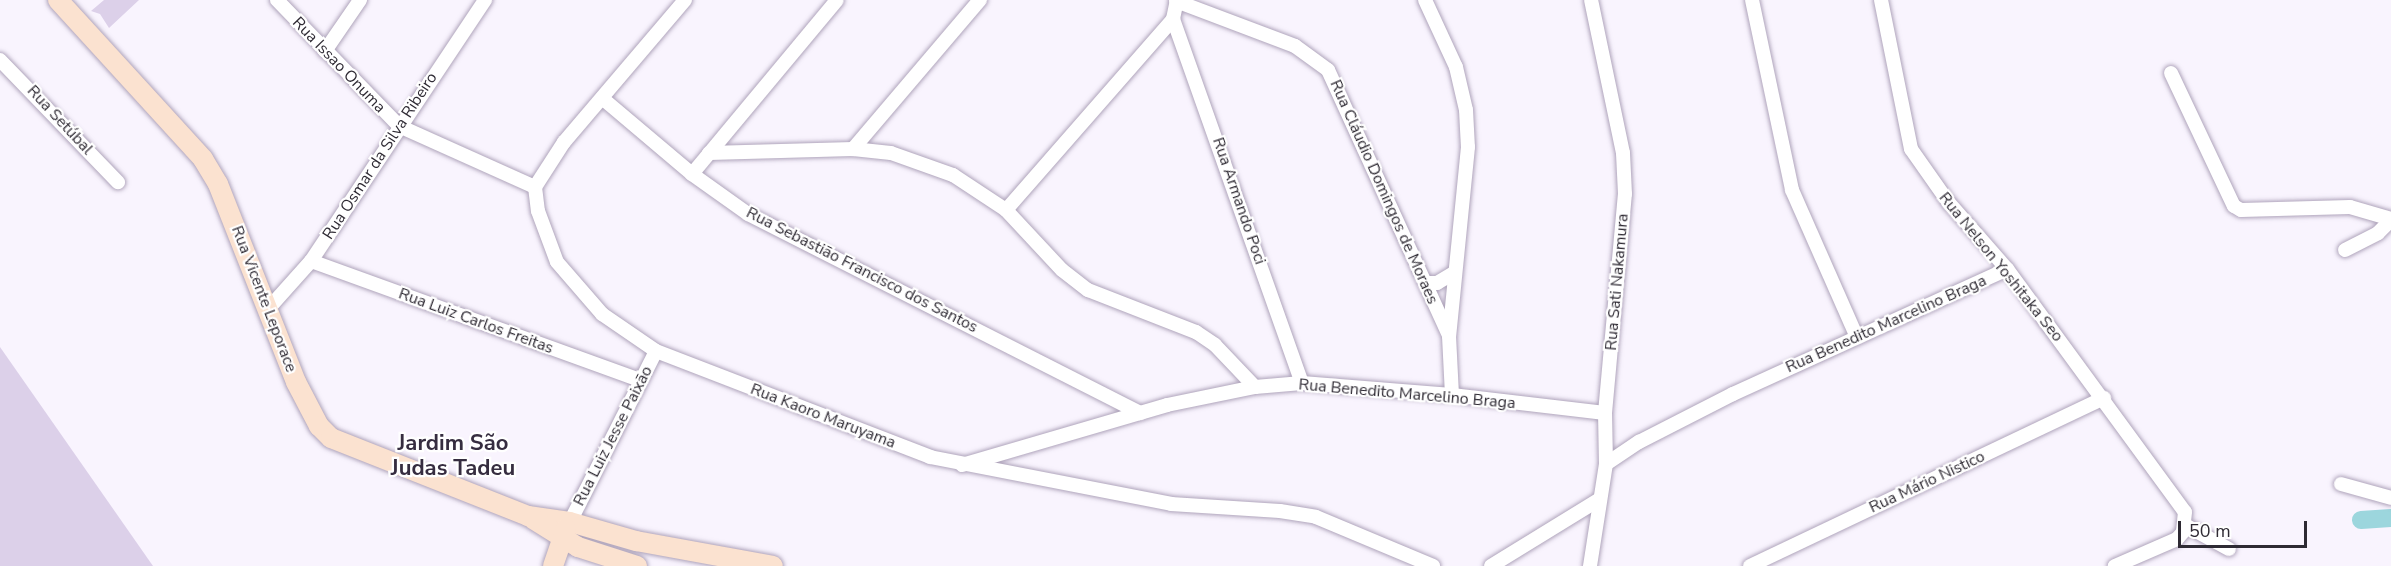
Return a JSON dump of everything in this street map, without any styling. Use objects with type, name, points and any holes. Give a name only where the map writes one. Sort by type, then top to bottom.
[{"type":"main road","name":"Rua Vicente Leporace","points":[[58,0],[203,159],[218,184],[269,308],[296,382],[319,426],[331,438],[566,530],[773,566]]},
{"type":"main road","points":[[553,566],[566,530],[637,566]]},
{"type":"street","name":"Rua Issao Onuma","points":[[277,0],[399,126],[535,187]]},
{"type":"street","points":[[326,51],[360,0]]},
{"type":"street","name":"Rua Osmar da Silva Ribeiro","points":[[269,308],[312,261],[399,126],[485,0]]},
{"type":"street","points":[[535,187],[564,142],[685,0]]},
{"type":"street","points":[[692,174],[837,0]]},
{"type":"street","points":[[853,149],[980,0]]},
{"type":"street","name":"Rua Armando Poci","points":[[1177,0],[1173,19],[1302,383]]},
{"type":"street","name":"Rua Cláudio Domingos de Moraes","points":[[1177,0],[1295,46],[1328,70],[1449,336]]},
{"type":"street","points":[[1425,0],[1456,67],[1466,110],[1468,147],[1449,336],[1452,395]]},
{"type":"street","name":"Rua Sati Nakamura","points":[[1590,566],[1606,464],[1605,413],[1625,194],[1623,153],[1591,0]]},
{"type":"street","points":[[1752,0],[1792,190],[1856,335]]},
{"type":"street","name":"Rua Nelson Yoshitaka Seo","points":[[1881,0],[1911,149],[1949,204],[2007,269],[2104,398],[2182,506],[2185,525]]},
{"type":"street","points":[[1006,210],[1173,19]]},
{"type":"street","name":"Rua Setúbal","points":[[0,60],[118,182]]},
{"type":"street","points":[[2171,73],[2234,206],[2241,210],[2350,207],[2391,220],[2378,233],[2345,250]]},
{"type":"street","name":"Rua Sebastião Francisco dos Santos","points":[[602,98],[692,174],[748,214],[1140,413]]},
{"type":"street","points":[[710,153],[853,149],[891,153],[953,175],[1006,210],[1062,270],[1088,290],[1196,332],[1215,345],[1256,387]]},
{"type":"street","name":"Rua Kaoro Maruyama","points":[[535,187],[538,212],[557,262],[602,314],[656,351],[900,447],[960,466],[1171,504],[1280,511],[1316,517],[1433,566]]},
{"type":"street","name":"Rua Luiz Carlos Freitas","points":[[312,261],[640,380]]},
{"type":"street","name":"Rua Benedito Marcelino Braga","points":[[1606,464],[1676,422],[1856,335],[2007,269]]},
{"type":"street","points":[[1426,283],[1437,283],[1455,272]]},
{"type":"street","name":"Rua Luiz Jesse Paixão","points":[[566,530],[656,351]]},
{"type":"street","name":"Rua Benedito Marcelino Braga","points":[[960,466],[1140,413],[1256,387],[1302,383],[1452,395],[1605,413]]},
{"type":"street","name":"Rua Mário Nistico","points":[[1750,566],[2104,398]]},
{"type":"street","points":[[2342,484],[2391,498]]},
{"type":"street","points":[[1491,566],[1600,499]]},
{"type":"street","points":[[2115,566],[2177,539],[2185,525],[2229,549]]},
{"type":"building","points":[[104,0],[139,0],[109,28],[100,14],[91,11]]},
{"type":"building","points":[[0,347],[153,566],[0,566]]},
{"type":"waterway","points":[[2361,520],[2391,518]]},
{"type":"district","name":"Jardim São Judas Tadeu","points":[[453,456]]}]
